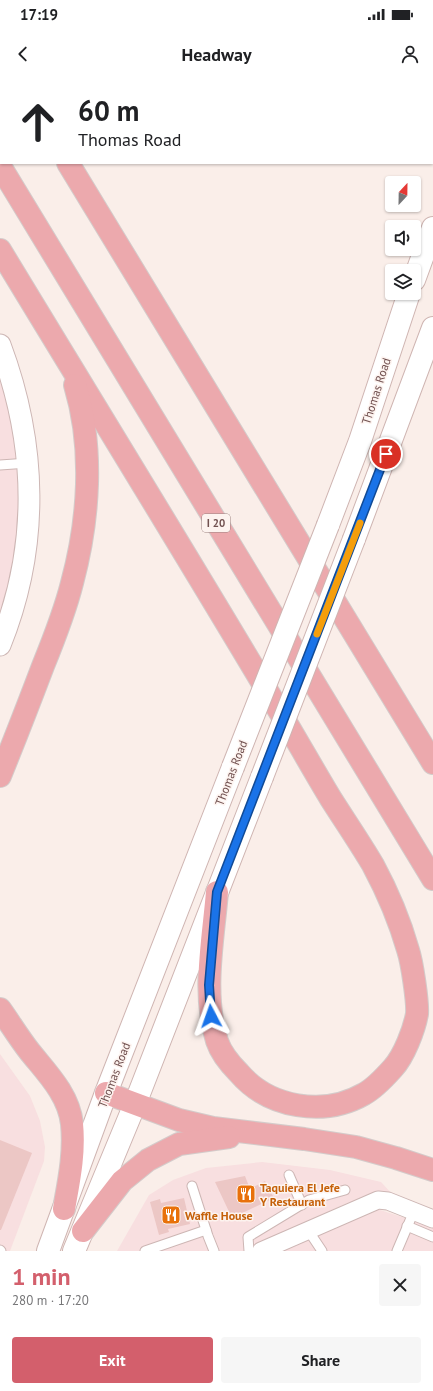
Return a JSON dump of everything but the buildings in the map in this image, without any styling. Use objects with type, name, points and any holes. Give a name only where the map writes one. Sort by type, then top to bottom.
[{"type":"highway","points":[[69,164],[433,763]]},
{"type":"highway","name":"I 20","points":[[0,166],[433,879]]},
{"type":"highway","points":[[0,250],[373,867],[394,913],[409,952],[417,1013],[410,1038],[398,1063],[386,1076],[364,1094],[340,1103],[324,1106],[295,1106],[270,1098],[248,1084],[228,1062],[218,1045],[211,1016],[209,985],[217,892]]},
{"type":"highway","points":[[0,776],[57,630],[72,584],[81,545],[87,464],[84,432],[81,405],[60,349]]},
{"type":"highway","points":[[0,1009],[30,1051],[54,1081],[67,1104],[72,1123],[73,1154],[64,1209]]},
{"type":"highway","points":[[106,1093],[179,1120],[213,1128],[252,1134],[304,1139],[356,1147],[433,1170]]},
{"type":"highway","points":[[78,1241],[122,1181],[148,1160],[179,1144],[252,1134]]},
{"type":"main road","points":[[420,264],[433,228]]},
{"type":"main road","name":"Thomas Road","points":[[48,1251],[106,1093],[360,441],[407,300]]},
{"type":"main road","points":[[78,1241],[135,1104],[354,538],[433,328]]},
{"type":"street","points":[[0,345],[10,372],[21,414],[28,463],[29,499],[28,534],[23,570],[11,604],[0,645]]},
{"type":"street","points":[[261,1251],[378,1200],[388,1201],[433,1219]]},
{"type":"lane","points":[[0,465],[28,463]]},
{"type":"lane","points":[[288,1175],[302,1205]]},
{"type":"lane","points":[[192,1186],[214,1251]]},
{"type":"lane","points":[[249,1251],[248,1237],[309,1200],[345,1190]]},
{"type":"lane","points":[[397,1251],[414,1211]]},
{"type":"lane","points":[[407,1226],[433,1237]]},
{"type":"lane","points":[[145,1251],[206,1230]]},
{"type":"lane","points":[[308,1230],[322,1251]]},
{"type":"shaded area","points":[[0,371],[6,390],[21,483],[19,544],[0,621]]},
{"type":"shaded area","points":[[0,1054],[30,1096],[40,1121],[45,1147],[44,1161],[10,1251],[0,1251]]},
{"type":"shaded area","points":[[262,1162],[330,1170],[381,1182],[394,1196],[370,1196],[347,1203],[244,1251],[117,1251],[149,1195],[173,1180],[206,1168]]},
{"type":"shaded area","points":[[377,1209],[433,1227],[433,1251],[283,1251]]},
{"type":"slow traffic","points":[[317,634],[360,523]]},
{"type":"place","name":"Taquiera El Jefe Y Restaurant","points":[[246,1194]]},
{"type":"place","name":"Waffle House","points":[[171,1215]]},
{"type":"route","points":[[211,1016],[209,985],[217,892],[386,454]]}]
